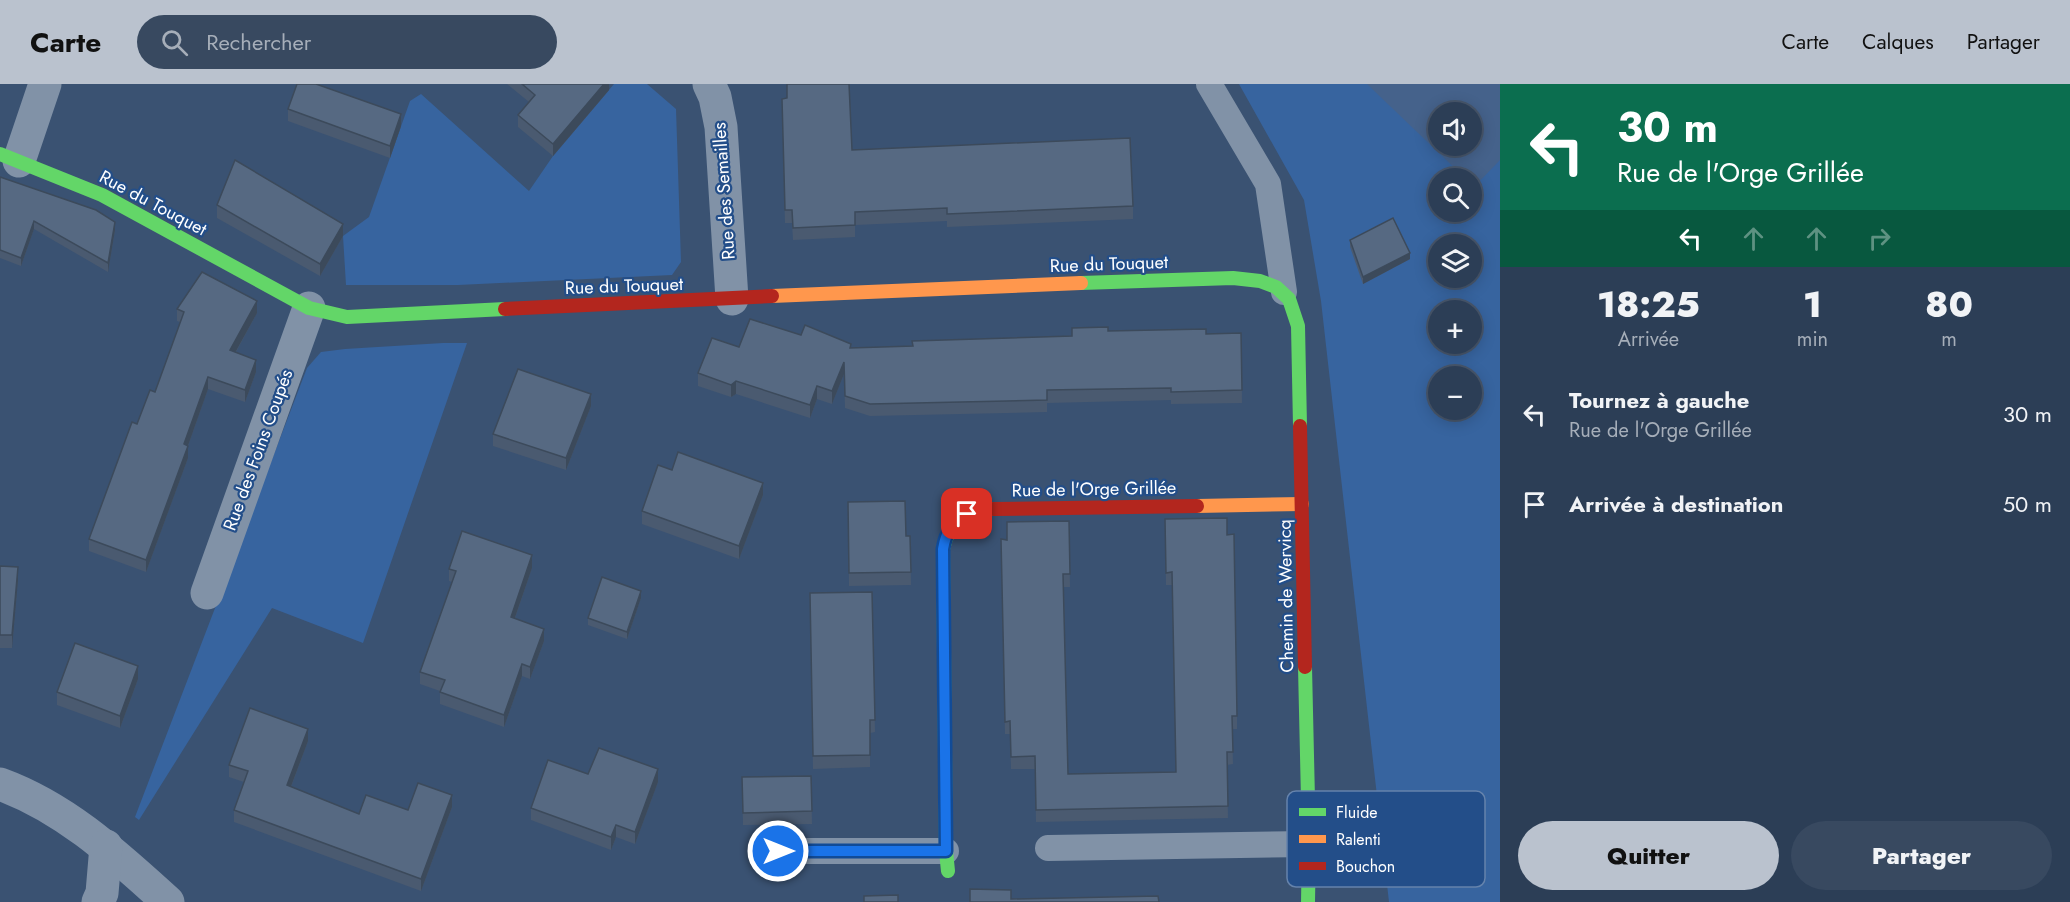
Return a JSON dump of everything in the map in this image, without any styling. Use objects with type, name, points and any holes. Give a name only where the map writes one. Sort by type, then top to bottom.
[{"type":"street","points":[[9,157],[45,84]]},
{"type":"street","name":"Rue des Semailles","points":[[709,84],[715,97],[721,127],[732,299]]},
{"type":"street","name":"Rue du Touquet","points":[[9,157],[102,195],[309,308],[347,317],[966,287],[1215,278],[1257,280],[1284,292]]},
{"type":"street","name":"Chemin de Wervicq","points":[[1284,292],[1292,306],[1298,326],[1308,791]]},
{"type":"street","name":"Rue des Foins Coupés","points":[[207,593],[309,308]]},
{"type":"street","name":"Rue de l'Orge Grillée","points":[[947,861],[943,549],[945,535],[952,524],[967,514],[983,509],[1302,504]]},
{"type":"street","points":[[0,784],[25,793],[60,813],[106,846],[168,902]]},
{"type":"street","points":[[98,902],[102,893],[106,846]]},
{"type":"street","name":"Chemin de Wervicq","points":[[1308,887],[1308,902]]},
{"type":"lane","points":[[1209,84],[1268,184],[1284,292]]},
{"type":"lane","points":[[1048,848],[1287,844]]},
{"type":"lane","points":[[778,851],[947,861]]},
{"type":"shaded area","points":[[614,84],[647,84],[676,109],[681,262],[672,275],[458,285],[346,285],[343,236],[369,217],[410,101],[421,94],[529,191],[553,156]]},
{"type":"shaded area","points":[[1239,84],[1500,84],[1500,902],[1389,902],[1387,887],[1485,887],[1485,791],[1376,791],[1321,301],[1304,200]]},
{"type":"shaded area","points":[[1367,84],[1500,84],[1500,160],[1482,179],[1482,168],[1455,168],[1442,156],[1482,156],[1482,102],[1428,102],[1428,143]]},
{"type":"shaded area","points":[[467,343],[363,643],[272,608],[139,820],[135,817],[307,368],[321,352]]},
{"type":"building","points":[[297,84],[316,84],[401,114],[390,146],[288,109]]},
{"type":"building","points":[[522,84],[604,84],[553,144],[518,115],[535,95]]},
{"type":"building","points":[[787,84],[849,84],[852,150],[1130,138],[1133,206],[947,214],[947,208],[855,212],[855,225],[793,228],[792,210],[785,210],[782,99],[787,98]]},
{"type":"building","points":[[235,160],[343,224],[320,264],[217,205]]},
{"type":"building","points":[[0,177],[96,210],[115,222],[108,263],[34,221],[21,258],[0,250]]},
{"type":"building","points":[[1393,218],[1410,253],[1363,277],[1350,240]]},
{"type":"building","points":[[202,272],[257,301],[230,350],[256,360],[245,390],[208,377],[184,444],[188,446],[146,560],[89,539],[132,422],[137,424],[150,390],[155,392],[184,312],[177,309]]},
{"type":"building","points":[[750,319],[801,335],[805,325],[851,344],[850,348],[913,346],[912,341],[1072,336],[1072,328],[1108,327],[1108,331],[1206,329],[1206,334],[1241,333],[1242,390],[1171,392],[1171,388],[1047,390],[1047,400],[870,404],[845,396],[844,362],[832,391],[817,386],[810,405],[736,381],[731,385],[698,373],[712,338],[739,347]]},
{"type":"building","points":[[518,369],[591,394],[566,458],[493,434]]},
{"type":"building","points":[[678,452],[763,483],[739,546],[642,511],[658,465],[672,470]]},
{"type":"building","points":[[905,501],[906,536],[910,536],[911,572],[849,573],[848,502]]},
{"type":"building","points":[[1227,518],[1227,535],[1234,534],[1237,716],[1232,716],[1233,752],[1227,752],[1228,806],[1036,810],[1035,756],[1011,757],[1010,721],[1005,722],[1001,539],[1007,540],[1007,522],[1069,521],[1070,574],[1063,574],[1068,774],[1176,772],[1172,572],[1166,573],[1165,519]]},
{"type":"building","points":[[462,531],[532,555],[511,617],[544,629],[530,667],[522,664],[504,715],[440,692],[445,680],[420,672],[456,571],[449,569]]},
{"type":"building","points":[[0,566],[18,567],[12,635],[0,635]]},
{"type":"building","points":[[602,577],[641,591],[627,632],[588,618]]},
{"type":"building","points":[[872,592],[875,720],[870,720],[870,755],[813,756],[810,593]]},
{"type":"building","points":[[75,643],[138,666],[120,716],[57,692]]},
{"type":"building","points":[[250,708],[308,729],[287,785],[359,814],[366,795],[408,810],[418,783],[452,795],[421,879],[234,810],[248,771],[229,765]]},
{"type":"building","points":[[599,748],[658,769],[635,832],[616,825],[611,837],[531,808],[548,760],[588,774]]},
{"type":"building","points":[[811,776],[812,811],[743,813],[742,777]]},
{"type":"building","points":[[970,889],[1011,890],[1011,899],[1158,896],[1159,902],[970,902]]},
{"type":"building","points":[[898,895],[898,902],[864,902],[864,896]]},
{"type":"traffic: fast","points":[[0,154],[102,195],[309,308],[347,317],[505,309]]},
{"type":"traffic: fast","points":[[1081,283],[1233,278],[1260,281],[1276,287],[1289,299],[1298,326],[1300,426]]},
{"type":"traffic: fast","points":[[948,871],[943,549],[949,531],[960,519],[974,511],[993,509]]},
{"type":"traffic: fast","points":[[1305,667],[1308,791]]},
{"type":"traffic: fast","points":[[1308,887],[1308,902]]},
{"type":"traffic: slow","points":[[772,296],[1081,283]]},
{"type":"traffic: slow","points":[[1197,506],[1302,504]]},
{"type":"traffic: jam","points":[[505,309],[772,296]]},
{"type":"traffic: jam","points":[[1300,426],[1305,667]]},
{"type":"traffic: jam","points":[[993,509],[1197,506]]},
{"type":"route","points":[[778,851],[946,851],[943,549],[945,535],[952,524],[967,514]]}]
